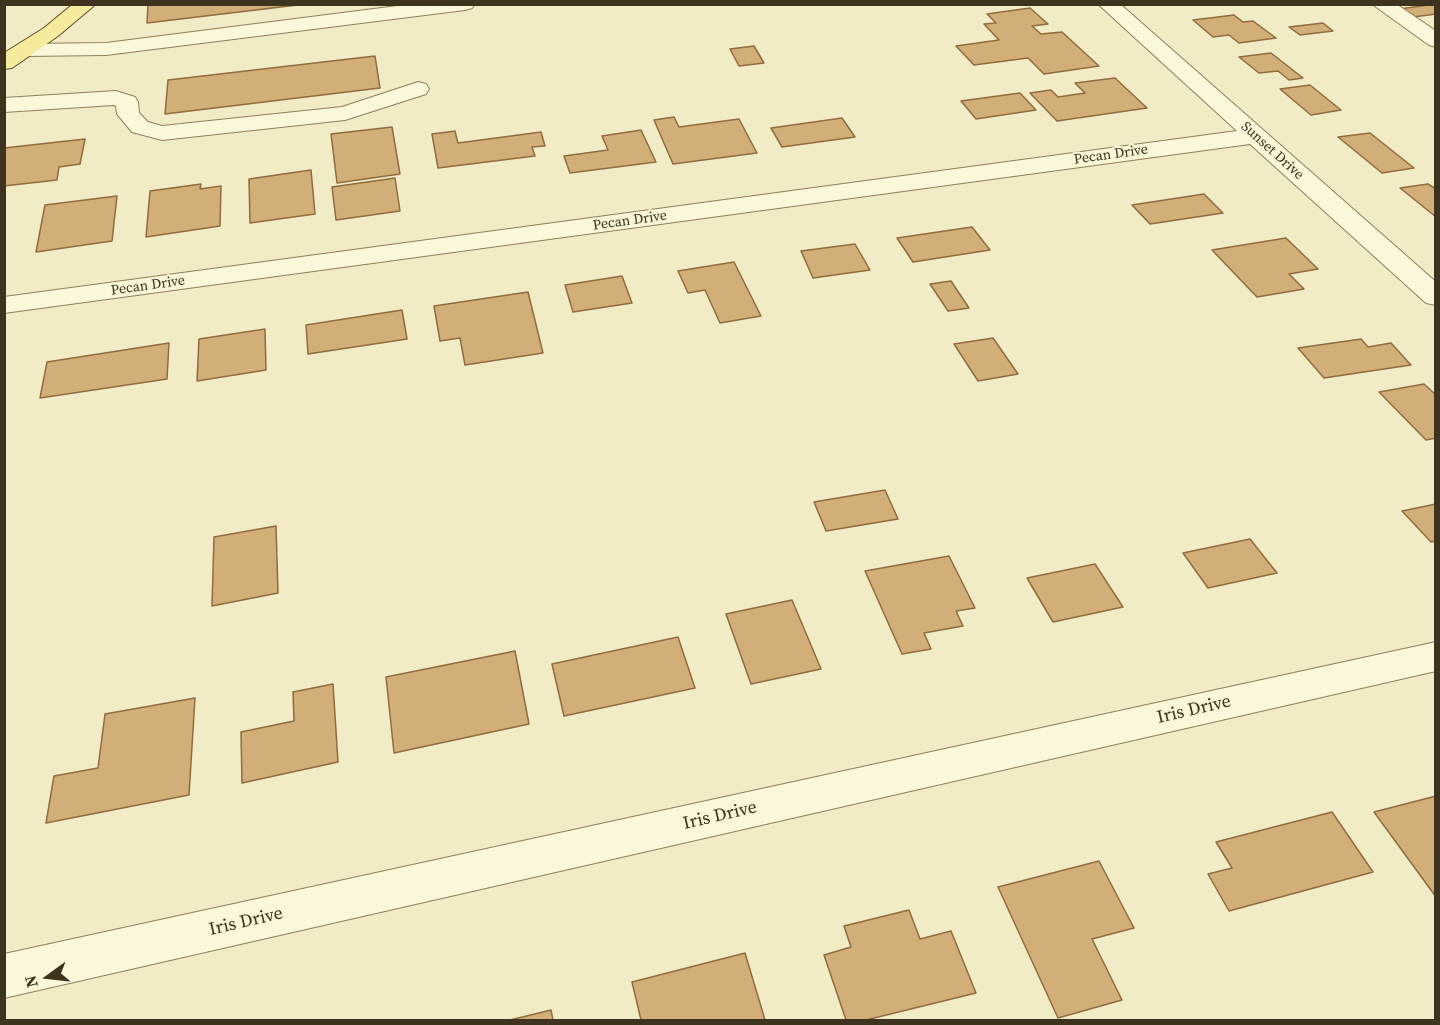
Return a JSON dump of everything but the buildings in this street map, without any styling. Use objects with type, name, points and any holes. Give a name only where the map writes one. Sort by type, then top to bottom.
[{"type":"main road","points":[[12,56],[86,4]]},
{"type":"street","points":[[12,56],[106,49],[465,4]]},
{"type":"street","name":"Sunset Drive","points":[[1108,4],[1436,297]]},
{"type":"street","points":[[1382,4],[1436,41]]},
{"type":"street","points":[[4,105],[116,98],[127,102],[128,114],[140,127],[162,133],[345,113],[418,89]]},
{"type":"street","name":"Pecan Drive","points":[[4,305],[1255,136]]},
{"type":"street","name":"Iris Drive","points":[[4,976],[1436,656]]}]
